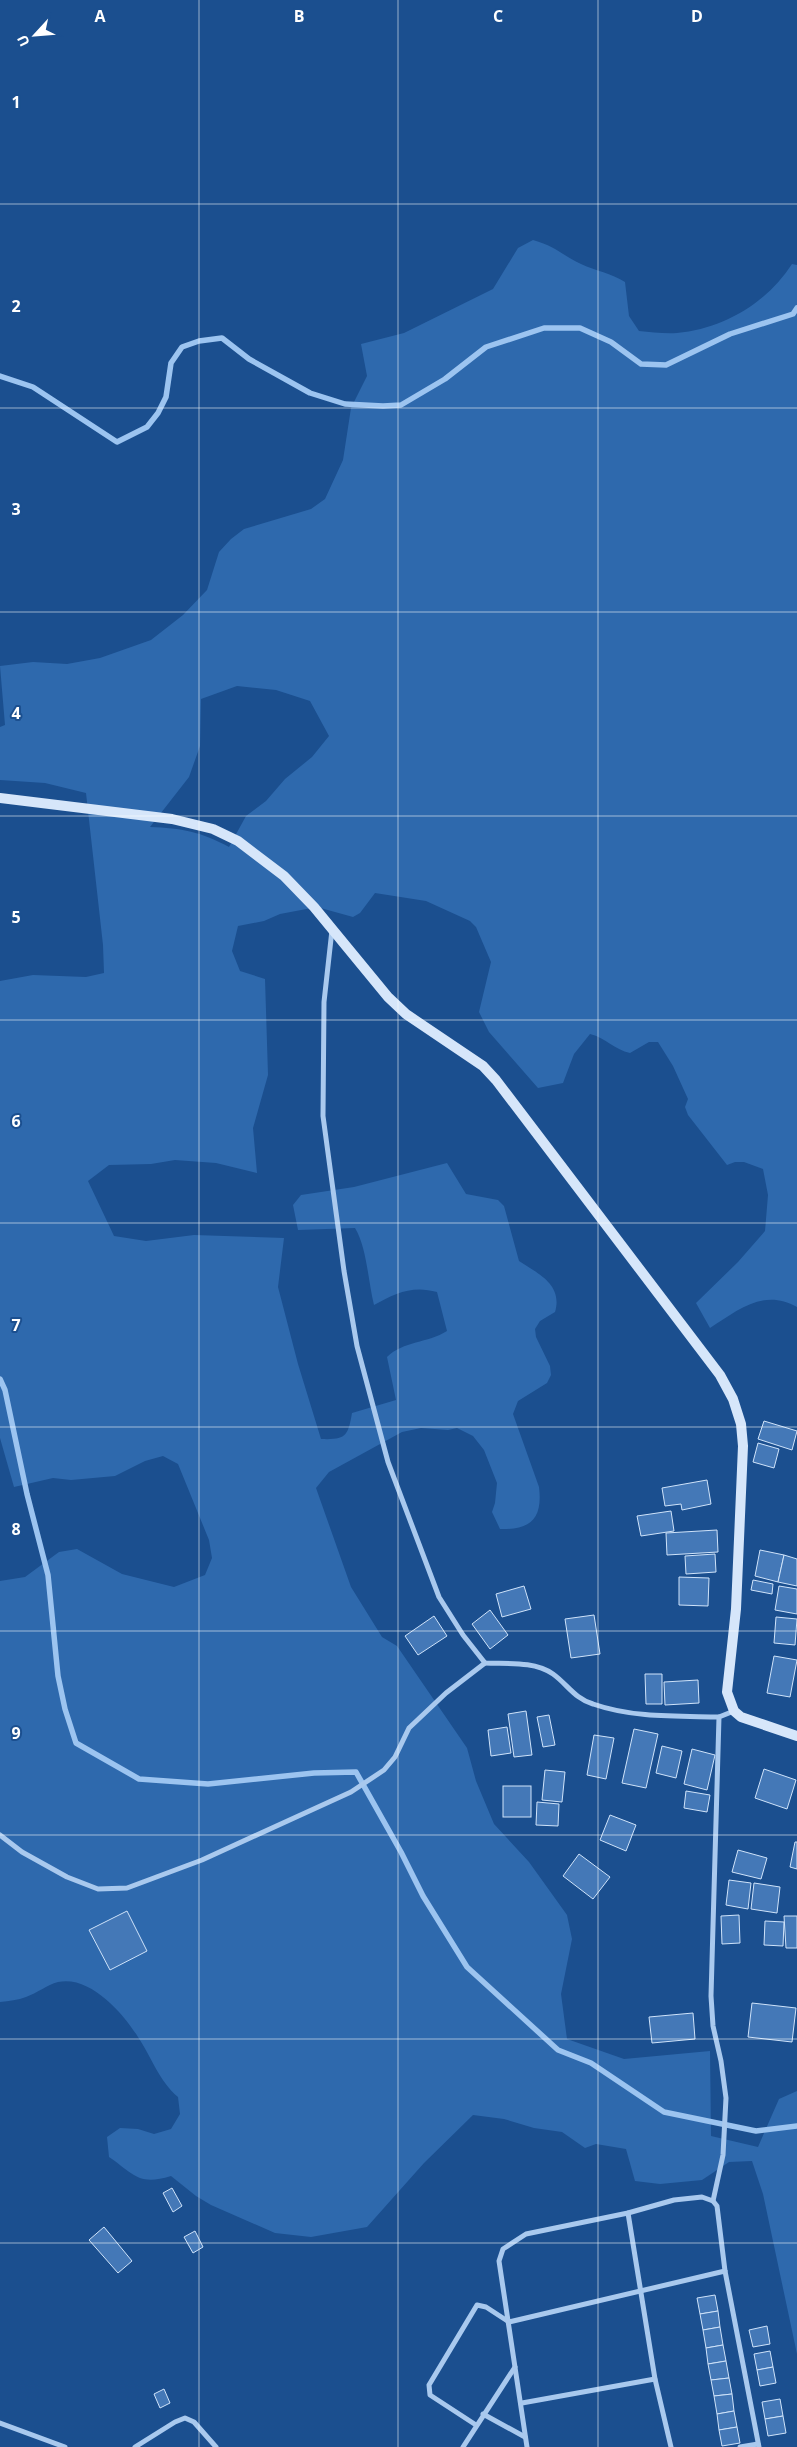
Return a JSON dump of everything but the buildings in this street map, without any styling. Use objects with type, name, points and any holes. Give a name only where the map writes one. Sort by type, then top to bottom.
[{"type":"main road","points":[[0,798],[172,819],[213,829],[244,845],[284,876],[332,928],[394,1003],[406,1014],[483,1066],[496,1080],[720,1375],[733,1399],[741,1424],[743,1446],[736,1609],[727,1692],[734,1711],[741,1717],[797,1736]]},
{"type":"street","points":[[332,928],[324,1002],[323,1116],[344,1271],[357,1346],[388,1462],[439,1597],[463,1635],[486,1663]]},
{"type":"street","points":[[0,1835],[22,1852],[67,1877],[98,1889],[127,1888],[202,1860],[351,1792],[384,1770],[395,1757],[410,1728],[446,1693],[486,1663],[534,1665],[554,1675],[575,1695],[592,1704],[644,1715],[719,1717],[734,1711]]},
{"type":"street","points":[[713,2201],[723,2155],[726,2098],[721,2061],[713,2026],[711,1996],[719,1717]]},
{"type":"street","points":[[527,2447],[522,2403],[499,2261],[503,2250],[526,2234],[628,2213],[674,2200],[702,2197],[713,2201],[717,2206],[725,2271],[758,2445],[740,2447]]},
{"type":"street","points":[[628,2213],[655,2379],[671,2447]]},
{"type":"street","points":[[476,2425],[430,2394],[429,2385],[477,2305],[486,2307],[509,2322],[725,2271]]},
{"type":"street","points":[[464,2447],[476,2425],[515,2366]]},
{"type":"street","points":[[522,2403],[655,2379]]},
{"type":"street","points":[[484,2414],[525,2437]]},
{"type":"street","points":[[135,2447],[175,2422],[185,2418],[194,2422],[216,2447]]},
{"type":"street","points":[[0,2423],[65,2447]]},
{"type":"shaded area","points":[[533,240],[541,242],[581,264],[625,282],[629,316],[639,331],[663,333],[694,330],[727,320],[757,302],[782,278],[792,264],[797,265],[797,1307],[785,1302],[762,1301],[741,1308],[710,1328],[696,1303],[738,1262],[765,1231],[768,1195],[763,1169],[744,1162],[735,1162],[727,1165],[688,1115],[685,1107],[688,1099],[673,1066],[658,1042],[649,1042],[630,1053],[590,1034],[574,1054],[563,1083],[538,1088],[489,1032],[479,1012],[491,962],[476,927],[470,921],[426,901],[375,893],[360,913],[353,917],[317,907],[280,914],[264,921],[238,926],[232,951],[240,971],[265,979],[268,1075],[253,1128],[257,1173],[216,1163],[175,1160],[151,1164],[109,1165],[88,1181],[114,1236],[146,1241],[194,1235],[284,1238],[278,1287],[298,1364],[321,1439],[336,1439],[344,1435],[349,1427],[352,1413],[396,1400],[387,1357],[400,1348],[447,1331],[437,1292],[420,1289],[404,1291],[374,1305],[365,1255],[355,1228],[298,1230],[293,1205],[301,1195],[354,1187],[447,1163],[466,1194],[498,1200],[504,1206],[519,1261],[548,1281],[556,1294],[557,1303],[555,1312],[540,1321],[535,1329],[536,1337],[550,1366],[551,1375],[547,1383],[518,1401],[513,1414],[539,1487],[540,1498],[536,1515],[527,1525],[500,1529],[492,1512],[497,1483],[484,1450],[473,1436],[457,1428],[448,1430],[421,1428],[402,1432],[329,1472],[316,1488],[351,1587],[382,1637],[397,1646],[467,1748],[476,1781],[494,1824],[529,1862],[567,1915],[572,1939],[561,1994],[567,2039],[624,2059],[710,2051],[711,2136],[758,2147],[779,2099],[797,2091],[797,2354],[763,2194],[752,2161],[729,2162],[702,2180],[660,2184],[635,2181],[626,2149],[596,2144],[585,2148],[562,2132],[534,2128],[504,2119],[473,2115],[424,2163],[367,2227],[311,2237],[275,2233],[211,2205],[196,2196],[171,2176],[151,2180],[143,2179],[137,2177],[109,2157],[107,2137],[120,2128],[138,2129],[154,2134],[171,2129],[180,2114],[178,2097],[161,2077],[132,2027],[115,2007],[93,1990],[82,1984],[70,1981],[58,1982],[17,2000],[0,2002],[0,1581],[25,1577],[59,1552],[77,1549],[122,1574],[174,1587],[205,1575],[212,1558],[209,1540],[178,1464],[163,1456],[145,1461],[115,1476],[71,1480],[53,1478],[14,1487],[0,1438],[0,981],[33,975],[86,977],[104,973],[103,945],[86,793],[45,783],[0,780],[0,727],[5,725],[0,666],[33,662],[67,664],[100,658],[151,640],[183,615],[207,590],[219,552],[231,539],[244,529],[311,509],[325,499],[343,460],[351,408],[367,376],[361,344],[404,333],[493,289],[518,248]],"holes":[[[237,686],[276,690],[310,701],[329,736],[312,757],[285,779],[266,801],[246,816],[229,847],[191,832],[172,828],[150,827],[189,777],[200,746],[201,699]]]},
{"type":"waterway","points":[[0,376],[33,387],[117,442],[147,427],[158,413],[166,397],[171,363],[182,347],[199,341],[222,338],[249,359],[310,393],[345,404],[383,406],[401,405],[445,379],[486,347],[544,328],[580,328],[611,342],[641,364],[666,365],[730,334],[793,314],[797,308]]},
{"type":"waterway","points":[[0,1379],[5,1390],[27,1494],[48,1575],[58,1676],[65,1709],[76,1743],[139,1779],[208,1784],[314,1773],[356,1772],[401,1852],[423,1896],[467,1967],[558,2050],[591,2063],[664,2112],[756,2131],[797,2126]]}]
